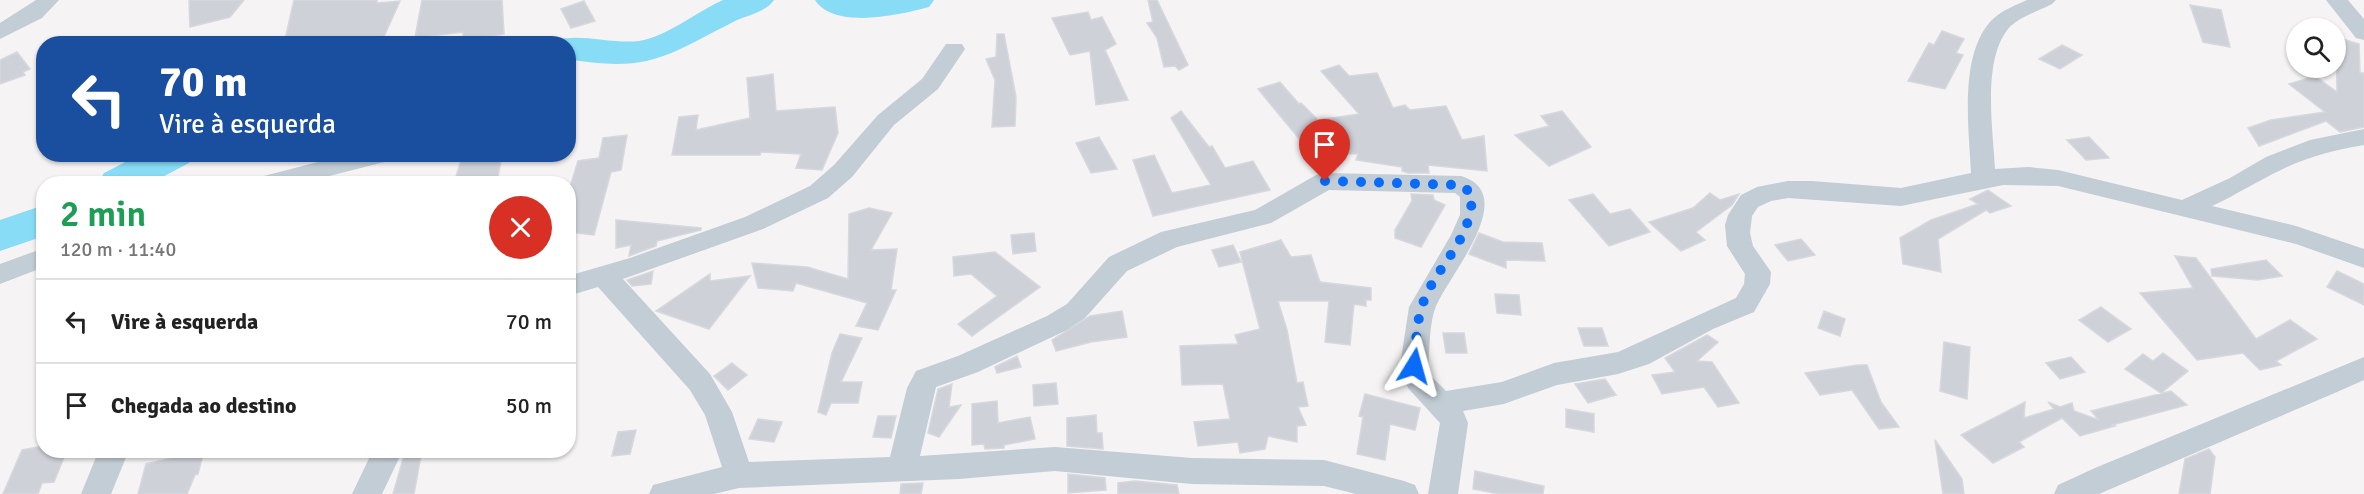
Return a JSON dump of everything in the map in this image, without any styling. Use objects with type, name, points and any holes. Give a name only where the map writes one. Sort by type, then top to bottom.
[{"type":"street","points":[[0,32],[34,14],[48,0]]},
{"type":"street","points":[[1983,179],[1981,96],[1984,56],[2000,23],[2045,0]]},
{"type":"street","points":[[2337,0],[2364,33]]},
{"type":"street","points":[[576,284],[754,223],[819,192],[843,171],[886,120],[930,84],[954,49]]},
{"type":"street","points":[[2184,209],[2239,184],[2274,163],[2318,146],[2364,136]]},
{"type":"street","points":[[297,176],[352,162]]},
{"type":"street","points":[[1439,404],[1504,393],[1554,374],[1618,363],[1639,356],[1704,322],[1745,305],[1757,284],[1758,272],[1738,246],[1737,228],[1743,207],[1762,192],[1835,190],[1902,197],[1983,179],[2038,176],[2083,182],[2184,209],[2295,233],[2325,242],[2364,259]]},
{"type":"street","points":[[902,469],[921,388],[926,379],[968,364],[1057,323],[1076,311],[1118,264],[1170,239],[1262,217],[1325,181],[1461,185],[1472,194],[1472,215],[1463,236],[1422,306],[1414,366],[1418,380],[1455,423],[1443,494]]},
{"type":"street","points":[[0,274],[36,261]]},
{"type":"street","points":[[604,276],[700,382],[718,412],[740,475]]},
{"type":"street","points":[[2069,494],[2150,455],[2286,403],[2364,368]]},
{"type":"street","points":[[96,494],[111,458]]},
{"type":"street","points":[[367,494],[384,458]]},
{"type":"street","points":[[664,494],[740,475],[902,469],[1055,459],[1192,471],[1324,473],[1404,494]]},
{"type":"building","points":[[189,0],[244,0],[230,17],[190,27]]},
{"type":"building","points":[[294,0],[377,0],[377,3],[400,1],[384,36],[286,36]]},
{"type":"building","points":[[422,0],[502,0],[504,34],[463,36],[463,32],[415,36]]},
{"type":"building","points":[[1148,0],[1157,0],[1188,65],[1179,70],[1175,66],[1164,67],[1157,38],[1147,23],[1153,22]]},
{"type":"building","points":[[584,1],[595,21],[571,28],[561,9]]},
{"type":"building","points":[[2190,5],[2221,10],[2230,47],[2203,42]]},
{"type":"building","points":[[1088,12],[1091,20],[1102,17],[1116,44],[1105,50],[1128,100],[1096,105],[1090,51],[1070,55],[1052,18]]},
{"type":"building","points":[[1942,31],[1964,39],[1956,53],[1963,55],[1945,89],[1908,81],[1929,43],[1934,45]]},
{"type":"building","points":[[997,34],[1004,34],[1016,97],[1015,126],[992,127],[995,80],[986,59],[996,57]]},
{"type":"building","points":[[2346,40],[2359,44],[2360,73],[2364,73],[2364,127],[2340,132],[2326,121],[2259,146],[2248,128],[2271,120],[2325,112],[2289,84],[2308,78],[2318,78],[2337,92],[2337,78],[2346,78]]},
{"type":"building","points":[[2062,45],[2082,55],[2060,69],[2039,59]]},
{"type":"building","points":[[17,52],[30,69],[23,72],[25,75],[0,84],[0,60]]},
{"type":"building","points":[[1339,65],[1349,76],[1377,73],[1393,108],[1405,105],[1410,110],[1446,106],[1462,140],[1484,136],[1487,171],[1428,165],[1429,173],[1408,173],[1402,171],[1402,167],[1356,160],[1358,154],[1311,153],[1311,145],[1305,146],[1258,89],[1280,82],[1299,104],[1301,103],[1318,120],[1359,114],[1321,71]]},
{"type":"building","points":[[773,74],[776,111],[835,107],[838,133],[822,170],[796,168],[801,154],[761,152],[760,155],[672,155],[679,117],[698,115],[696,130],[750,118],[747,78]]},
{"type":"building","points":[[1181,111],[1209,147],[1212,146],[1225,168],[1253,161],[1270,190],[1153,216],[1133,160],[1154,155],[1172,193],[1211,185],[1171,118]]},
{"type":"building","points":[[1562,111],[1591,147],[1549,166],[1515,135],[1549,126],[1541,116]]},
{"type":"building","points":[[627,135],[621,170],[611,172],[594,235],[576,233],[576,176],[573,176],[578,161],[599,158],[603,138]]},
{"type":"building","points":[[1099,137],[1117,169],[1091,173],[1076,143]]},
{"type":"building","points":[[2089,137],[2109,158],[2086,160],[2067,140]]},
{"type":"building","points":[[461,162],[501,162],[498,176],[456,176]]},
{"type":"building","points":[[1988,190],[2011,206],[1990,213],[1986,210],[1938,239],[1941,272],[1903,264],[1900,238],[1931,220],[1978,204],[1970,199]]},
{"type":"building","points":[[1710,193],[1720,200],[1739,194],[1732,205],[1696,232],[1705,240],[1681,251],[1649,222],[1693,208]]},
{"type":"building","points":[[1411,194],[1433,195],[1434,200],[1445,205],[1421,247],[1395,238],[1395,230],[1412,201]]},
{"type":"building","points":[[1593,194],[1610,214],[1630,209],[1650,232],[1609,246],[1569,200]]},
{"type":"building","points":[[869,208],[892,213],[871,250],[897,249],[891,290],[896,290],[878,330],[856,326],[867,303],[796,283],[793,291],[758,288],[752,263],[807,267],[848,279],[849,214]]},
{"type":"building","points":[[616,220],[701,228],[701,230],[657,241],[656,246],[629,256],[631,245],[616,248]]},
{"type":"building","points":[[1034,233],[1036,251],[1013,254],[1011,235]]},
{"type":"building","points":[[1479,233],[1503,242],[1542,243],[1545,261],[1506,260],[1506,268],[1469,254]]},
{"type":"building","points":[[1801,239],[1815,255],[1788,261],[1775,245]]},
{"type":"building","points":[[1281,240],[1291,257],[1311,255],[1320,282],[1371,288],[1371,300],[1366,300],[1366,306],[1354,304],[1350,345],[1325,342],[1329,301],[1278,301],[1287,330],[1297,383],[1303,382],[1308,406],[1298,407],[1306,425],[1297,426],[1297,442],[1268,436],[1265,449],[1240,453],[1238,442],[1198,446],[1194,422],[1230,419],[1223,384],[1182,385],[1180,346],[1238,344],[1235,335],[1260,329],[1240,252]]},
{"type":"building","points":[[1233,245],[1241,262],[1219,267],[1212,250]]},
{"type":"building","points":[[995,252],[1040,287],[972,336],[958,324],[997,296],[971,274],[954,276],[953,257]]},
{"type":"building","points":[[2175,256],[2196,258],[2256,339],[2290,320],[2317,339],[2276,361],[2281,365],[2260,370],[2243,353],[2197,360],[2140,293],[2193,288]]},
{"type":"building","points":[[2266,260],[2282,276],[2258,280],[2212,276],[2211,269]]},
{"type":"building","points":[[653,271],[651,284],[632,286],[627,280]]},
{"type":"building","points":[[2337,271],[2364,284],[2364,305],[2327,287]]},
{"type":"building","points":[[710,274],[710,281],[750,276],[709,329],[656,311]]},
{"type":"building","points":[[1495,294],[1519,295],[1521,315],[1497,313]]},
{"type":"building","points":[[2101,307],[2131,329],[2108,342],[2079,320]]},
{"type":"building","points":[[1122,311],[1127,337],[1091,342],[1056,351],[1052,340],[1090,316]]},
{"type":"building","points":[[1824,311],[1845,319],[1840,336],[1818,328]]},
{"type":"building","points":[[1578,328],[1602,328],[1608,346],[1584,346]]},
{"type":"building","points":[[1443,333],[1464,333],[1467,353],[1446,353]]},
{"type":"building","points":[[840,334],[862,338],[841,382],[862,382],[858,403],[831,403],[826,415],[818,412],[832,353]]},
{"type":"building","points":[[1707,335],[1718,342],[1697,361],[1712,362],[1739,403],[1718,407],[1704,387],[1662,394],[1652,375],[1675,372],[1665,358]]},
{"type":"building","points":[[1944,342],[1970,347],[1967,399],[1940,391]]},
{"type":"building","points":[[2163,353],[2188,371],[2161,393],[2125,369],[2143,354],[2153,361]]},
{"type":"building","points":[[1017,356],[1021,367],[997,373],[995,367]]},
{"type":"building","points":[[2071,357],[2085,372],[2060,379],[2046,363]]},
{"type":"building","points":[[732,363],[747,375],[728,390],[714,376]]},
{"type":"building","points":[[1867,365],[1881,402],[1899,427],[1879,429],[1852,390],[1820,395],[1805,373]]},
{"type":"building","points":[[1605,379],[1616,395],[1588,403],[1575,384]]},
{"type":"building","points":[[1056,383],[1058,404],[1034,406],[1033,385]]},
{"type":"building","points":[[952,384],[949,407],[961,405],[939,437],[928,433],[938,389]]},
{"type":"building","points":[[2171,391],[2187,405],[2080,436],[2062,418],[2019,442],[2024,447],[1993,463],[1961,435],[2025,402],[2024,418],[2054,409],[2048,402],[2060,407],[2072,403],[2074,411],[2099,420],[2091,411]]},
{"type":"building","points":[[1365,394],[1420,408],[1415,430],[1390,424],[1385,460],[1357,454],[1363,417],[1359,416]]},
{"type":"building","points":[[997,401],[998,423],[1030,417],[1035,439],[1004,445],[1004,448],[985,449],[984,444],[972,445],[972,404]]},
{"type":"building","points":[[1566,409],[1594,414],[1594,432],[1566,427]]},
{"type":"building","points":[[1096,415],[1097,433],[1102,433],[1103,449],[1067,446],[1067,418]]},
{"type":"building","points":[[878,416],[896,416],[891,438],[873,437]]},
{"type":"building","points":[[758,419],[782,422],[774,442],[749,439]]},
{"type":"building","points":[[636,430],[630,454],[612,456],[618,432]]},
{"type":"building","points":[[1935,440],[1962,479],[1964,494],[1943,494]]},
{"type":"building","points":[[36,447],[36,458],[64,458],[54,482],[42,483],[38,494],[3,494],[22,450]]},
{"type":"building","points":[[2209,449],[2215,457],[2210,494],[2179,494],[2185,459]]},
{"type":"building","points":[[173,458],[202,458],[198,474],[195,475],[187,494],[138,494],[146,464]]},
{"type":"building","points":[[403,458],[421,458],[414,494],[393,494]]},
{"type":"building","points":[[1475,471],[1544,486],[1543,494],[1499,494],[1473,489]]},
{"type":"building","points":[[1068,474],[1105,478],[1106,490],[1068,493]]},
{"type":"building","points":[[1135,481],[1177,485],[1179,494],[1118,494],[1118,483]]},
{"type":"building","points":[[923,483],[921,494],[900,494],[901,484]]},
{"type":"waterway","points":[[576,49],[613,53],[647,51],[717,16],[757,0]]},
{"type":"waterway","points":[[832,0],[840,4],[861,7],[917,0]]},
{"type":"waterway","points":[[132,176],[159,162]]},
{"type":"waterway","points":[[0,236],[36,223]]},
{"type":"route","points":[[1325,181],[1461,185],[1468,188],[1472,194],[1472,215],[1463,236],[1442,268],[1422,306],[1414,366]]}]
